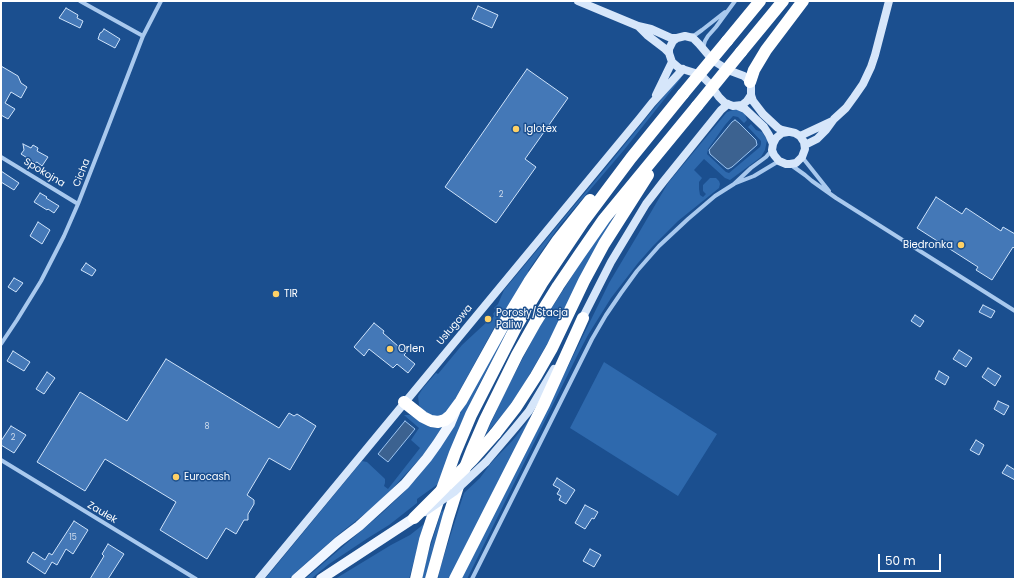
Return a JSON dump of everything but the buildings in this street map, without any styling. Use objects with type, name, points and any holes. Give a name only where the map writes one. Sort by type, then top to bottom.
[{"type":"highway","points":[[416,579],[425,540],[455,453],[496,366],[542,282],[583,222],[631,158],[760,1]]},
{"type":"highway","points":[[431,579],[459,483],[472,450],[517,355],[535,323],[558,286],[596,231],[633,183],[783,1]]},
{"type":"highway","points":[[750,82],[754,70],[766,50],[803,1]]},
{"type":"highway","points":[[414,518],[472,460],[516,407],[552,348],[584,281],[604,244],[678,130]]},
{"type":"highway","points":[[404,402],[430,421],[438,422],[445,420],[450,416],[461,401],[514,306],[558,240],[596,194],[631,158]]},
{"type":"highway","points":[[455,579],[544,404],[583,318]]},
{"type":"main road","points":[[296,579],[359,526],[405,484],[438,444],[461,401]]},
{"type":"main road","points":[[322,579],[414,518]]},
{"type":"street","points":[[80,1],[143,36]]},
{"type":"street","name":"Cicha","points":[[1,344],[41,281],[64,236],[78,204],[143,36],[161,1]]},
{"type":"street","points":[[578,1],[671,38],[685,36],[696,40],[717,63],[728,70],[744,76],[750,82],[753,101],[768,119],[778,128],[800,136],[805,145],[802,157],[798,161],[790,164],[779,161],[774,155],[769,135],[764,127],[745,109],[728,104],[722,100],[704,78],[674,64],[669,53],[638,26]]},
{"type":"street","points":[[703,49],[708,36],[735,1]]},
{"type":"street","points":[[805,145],[817,139],[826,130],[834,119],[846,108],[863,84],[875,55],[889,1]]},
{"type":"street","points":[[689,37],[702,30],[728,9]]},
{"type":"street","points":[[669,53],[671,45],[677,38]]},
{"type":"street","points":[[652,103],[672,62]]},
{"type":"street","points":[[652,103],[683,69]]},
{"type":"street","points":[[738,106],[748,101],[751,95]]},
{"type":"street","name":"Usługowa","points":[[259,579],[652,103]]},
{"type":"street","points":[[414,518],[454,492],[486,462],[529,411],[583,318],[611,262],[646,204],[662,182],[721,110],[728,104]]},
{"type":"street","points":[[800,136],[834,119]]},
{"type":"street","points":[[472,579],[592,339],[610,309],[637,271],[660,246],[688,219],[716,196],[734,184],[751,168],[766,157],[774,141],[779,135],[788,132]]},
{"type":"street","name":"Spokojna","points":[[1,157],[78,204]]},
{"type":"street","points":[[802,157],[832,194]]},
{"type":"street","points":[[734,184],[754,176],[779,161]]},
{"type":"street","points":[[790,164],[812,181],[1015,311]]},
{"type":"street","name":"Zaułek","points":[[1,460],[196,579]]},
{"type":"shaded area","points":[[682,77],[624,150],[560,225],[528,271],[529,272],[494,328],[446,414],[435,417],[423,411],[419,405],[418,396],[423,388],[436,373],[438,374],[462,345],[489,320],[490,321],[496,310],[494,308],[498,304],[504,290],[677,80]]},
{"type":"shaded area","points":[[737,109],[744,112],[747,120],[744,123],[738,117],[733,116],[708,149],[707,154],[726,172],[729,173],[760,147],[761,141],[748,127],[751,124],[756,130],[762,132],[767,140],[765,150],[761,157],[730,180],[725,178],[704,159],[694,170],[702,178],[699,182],[700,195],[703,197],[706,194],[703,191],[703,185],[710,178],[716,178],[719,181],[719,188],[678,221],[653,246],[611,298],[577,356],[467,579],[461,579],[523,458],[609,283],[668,183],[727,112]]},
{"type":"shaded area","points":[[735,120],[756,140],[757,145],[728,169],[710,154],[709,150]]},
{"type":"shaded area","points":[[611,219],[612,220],[550,339],[524,384],[508,408],[486,434],[502,398],[537,331],[588,251]]},
{"type":"shaded area","points":[[545,265],[516,315],[478,387],[464,417],[438,484],[417,499],[417,503],[389,525],[329,564],[311,579],[305,579],[382,513],[417,478],[430,461],[444,441],[514,315]]},
{"type":"shaded area","points":[[604,362],[717,434],[678,496],[570,428]]},
{"type":"shaded area","points":[[404,415],[410,415],[429,427],[442,427],[425,453],[390,491],[289,579],[265,579],[362,461],[367,462],[385,479],[384,486],[388,489],[420,448],[411,440],[419,428]]},
{"type":"shaded area","points":[[531,417],[451,579],[438,579],[440,568],[464,493],[480,478]]},
{"type":"shaded area","points":[[405,421],[415,429],[388,462],[378,454]]},
{"type":"shaded area","points":[[447,507],[426,579],[422,579],[441,512]]},
{"type":"shaded area","points":[[424,524],[409,579],[335,579],[410,535]]},
{"type":"place","name":"Iglotex","points":[[516,129]]},
{"type":"place","name":"Biedronka","points":[[961,245]]},
{"type":"place","name":"TIR","points":[[276,294]]},
{"type":"place","name":"Porosły/Stacja Paliw","points":[[488,319]]},
{"type":"place","name":"Orlen","points":[[390,349]]},
{"type":"place","name":"Eurocash","points":[[176,477]]}]
